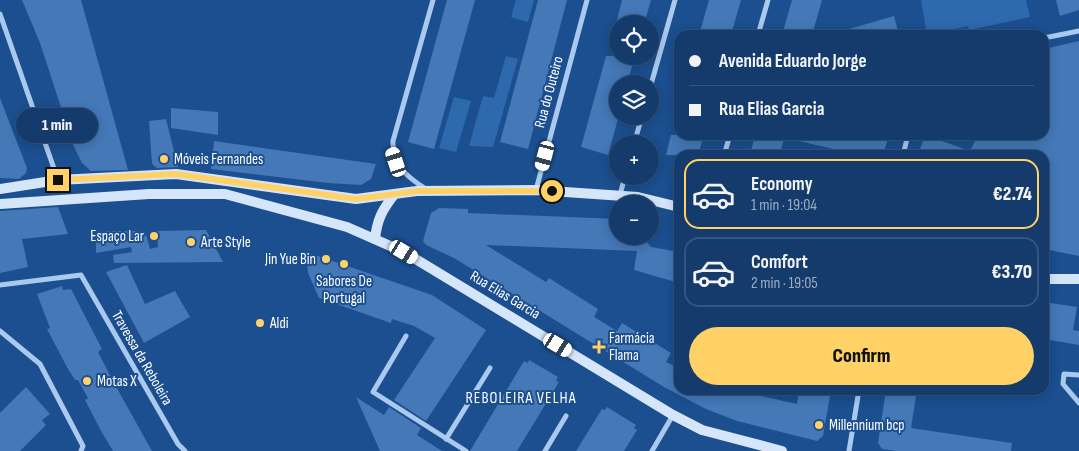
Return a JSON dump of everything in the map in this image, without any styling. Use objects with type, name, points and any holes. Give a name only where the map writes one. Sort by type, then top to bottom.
[{"type":"main road","points":[[0,189],[58,180],[176,174],[356,199],[429,191],[536,190],[620,195]]},
{"type":"main road","name":"Rua Elias Garcia","points":[[0,204],[121,195],[225,194],[347,227],[404,252],[673,415],[702,430],[782,451]]},
{"type":"main road","points":[[375,239],[377,222],[382,211],[394,195]]},
{"type":"main road","points":[[659,202],[674,206]]},
{"type":"main road","points":[[1049,279],[1079,279]]},
{"type":"street","points":[[429,191],[401,170],[392,151],[394,131],[433,0]]},
{"type":"street","name":"Rua do Outeiro","points":[[536,190],[586,0]]},
{"type":"street","points":[[654,75],[675,0]]},
{"type":"street","points":[[759,30],[768,0]]},
{"type":"street","points":[[0,14],[58,180]]},
{"type":"street","points":[[1049,37],[1079,31]]},
{"type":"street","points":[[620,195],[623,185]]},
{"type":"street","name":"Travessa da Reboleira","points":[[0,285],[80,274],[178,444],[185,451]]},
{"type":"street","points":[[0,331],[40,364],[82,448]]},
{"type":"street","points":[[406,336],[373,392],[466,451]]},
{"type":"street","points":[[446,439],[490,368]]},
{"type":"street","points":[[1079,375],[1064,374],[1063,384],[1079,403]]},
{"type":"street","points":[[849,451],[859,395]]},
{"type":"street","points":[[652,451],[673,415]]},
{"type":"street","points":[[544,451],[566,416]]},
{"type":"shaded area","points":[[516,0],[534,0],[528,22],[511,17]]},
{"type":"shaded area","points":[[921,0],[1026,0],[1030,17],[969,30],[968,26],[950,30],[926,30]]},
{"type":"shaded area","points":[[506,56],[518,59],[493,147],[469,146],[483,96],[494,98]]},
{"type":"shaded area","points":[[454,97],[471,101],[456,152],[439,148]]},
{"type":"building","points":[[22,0],[81,0],[128,170],[91,171],[82,163],[74,147],[40,43]]},
{"type":"building","points":[[447,0],[475,0],[434,149],[408,142]]},
{"type":"building","points":[[538,0],[567,0],[528,149],[500,142]]},
{"type":"building","points":[[622,0],[651,0],[647,15],[618,15]]},
{"type":"building","points":[[709,0],[741,0],[732,30],[700,30]]},
{"type":"building","points":[[792,0],[822,0],[813,30],[783,30]]},
{"type":"building","points":[[1056,0],[1079,0],[1079,10],[1060,16]]},
{"type":"building","points":[[894,16],[898,30],[845,30]]},
{"type":"building","points":[[1079,41],[1079,256],[1049,250],[1049,150],[970,150],[976,140],[1049,140],[1049,48]]},
{"type":"building","points":[[606,56],[609,56],[609,65],[632,65],[630,75],[609,75],[609,125],[616,125],[614,135],[609,135],[608,155],[581,147]]},
{"type":"building","points":[[0,98],[27,168],[26,173],[19,179],[0,178]]},
{"type":"building","points":[[171,108],[218,112],[218,135],[171,128]]},
{"type":"building","points":[[166,119],[178,167],[157,168],[152,164],[149,121]]},
{"type":"building","points":[[671,135],[674,135],[674,140],[702,140],[700,150],[674,150],[674,155],[666,155]]},
{"type":"building","points":[[754,140],[784,140],[781,150],[751,150]]},
{"type":"building","points":[[888,140],[884,150],[838,150],[799,141]]},
{"type":"building","points":[[923,140],[939,140],[967,150],[920,150]]},
{"type":"building","points":[[214,141],[376,164],[371,179],[361,185],[328,183],[211,169]]},
{"type":"building","points":[[58,207],[68,234],[22,239],[28,267],[0,273],[0,211]]},
{"type":"building","points":[[439,208],[468,209],[468,213],[609,219],[609,245],[649,245],[651,247],[674,251],[674,282],[634,270],[637,251],[486,245],[546,282],[549,278],[598,309],[594,317],[617,331],[622,323],[671,353],[666,362],[674,366],[674,392],[454,258],[426,245],[423,241],[431,213]]},
{"type":"building","points":[[206,230],[223,262],[114,263],[113,255],[132,252],[131,247],[96,253],[96,231],[145,231],[150,249],[158,247],[157,231]]},
{"type":"building","points":[[306,252],[432,295],[486,330],[426,421],[394,400],[435,338],[414,326],[392,319],[391,323],[319,298],[308,273]]},
{"type":"building","points":[[127,265],[145,304],[175,291],[190,317],[144,343],[106,272]]},
{"type":"building","points":[[62,286],[63,290],[71,289],[102,349],[98,352],[152,451],[113,451],[100,429],[85,400],[88,398],[78,380],[75,380],[68,369],[47,329],[50,328],[37,294]]},
{"type":"building","points":[[1049,303],[1077,307],[1073,330],[1079,331],[1079,345],[1049,340]]},
{"type":"building","points":[[529,360],[558,377],[556,381],[559,382],[517,451],[470,451],[524,361],[528,363]]},
{"type":"building","points":[[26,387],[50,414],[42,420],[46,425],[20,451],[0,451],[0,413]]},
{"type":"building","points":[[679,395],[756,395],[797,404],[798,395],[830,395],[823,436],[817,441],[737,421],[706,409]]},
{"type":"building","points":[[885,395],[916,395],[911,428],[1012,443],[1011,451],[897,451],[882,449],[878,443]]},
{"type":"building","points":[[356,397],[384,415],[389,407],[421,428],[417,435],[442,451],[380,451]]},
{"type":"building","points":[[607,407],[636,425],[634,428],[637,430],[624,451],[576,451],[602,409],[605,410]]},
{"type":"place","name":"Móveis Fernandes","points":[[164,159]]},
{"type":"place","name":"Espaço Lar","points":[[154,236]]},
{"type":"place","name":"Arte Style","points":[[191,242]]},
{"type":"place","name":"Jin Yue Bin","points":[[326,259]]},
{"type":"place","name":"Sabores De Portugal","points":[[344,264]]},
{"type":"place","name":"Aldi","points":[[260,323]]},
{"type":"place","name":"Farmácia Flama","points":[[599,347]]},
{"type":"place","name":"Motas X","points":[[87,381]]},
{"type":"place","name":"Millennium bcp","points":[[819,425]]},
{"type":"district","name":"REBOLEIRA VELHA","points":[[521,398]]},
{"type":"route","points":[[58,180],[176,174],[356,199],[418,191],[552,191]]}]
